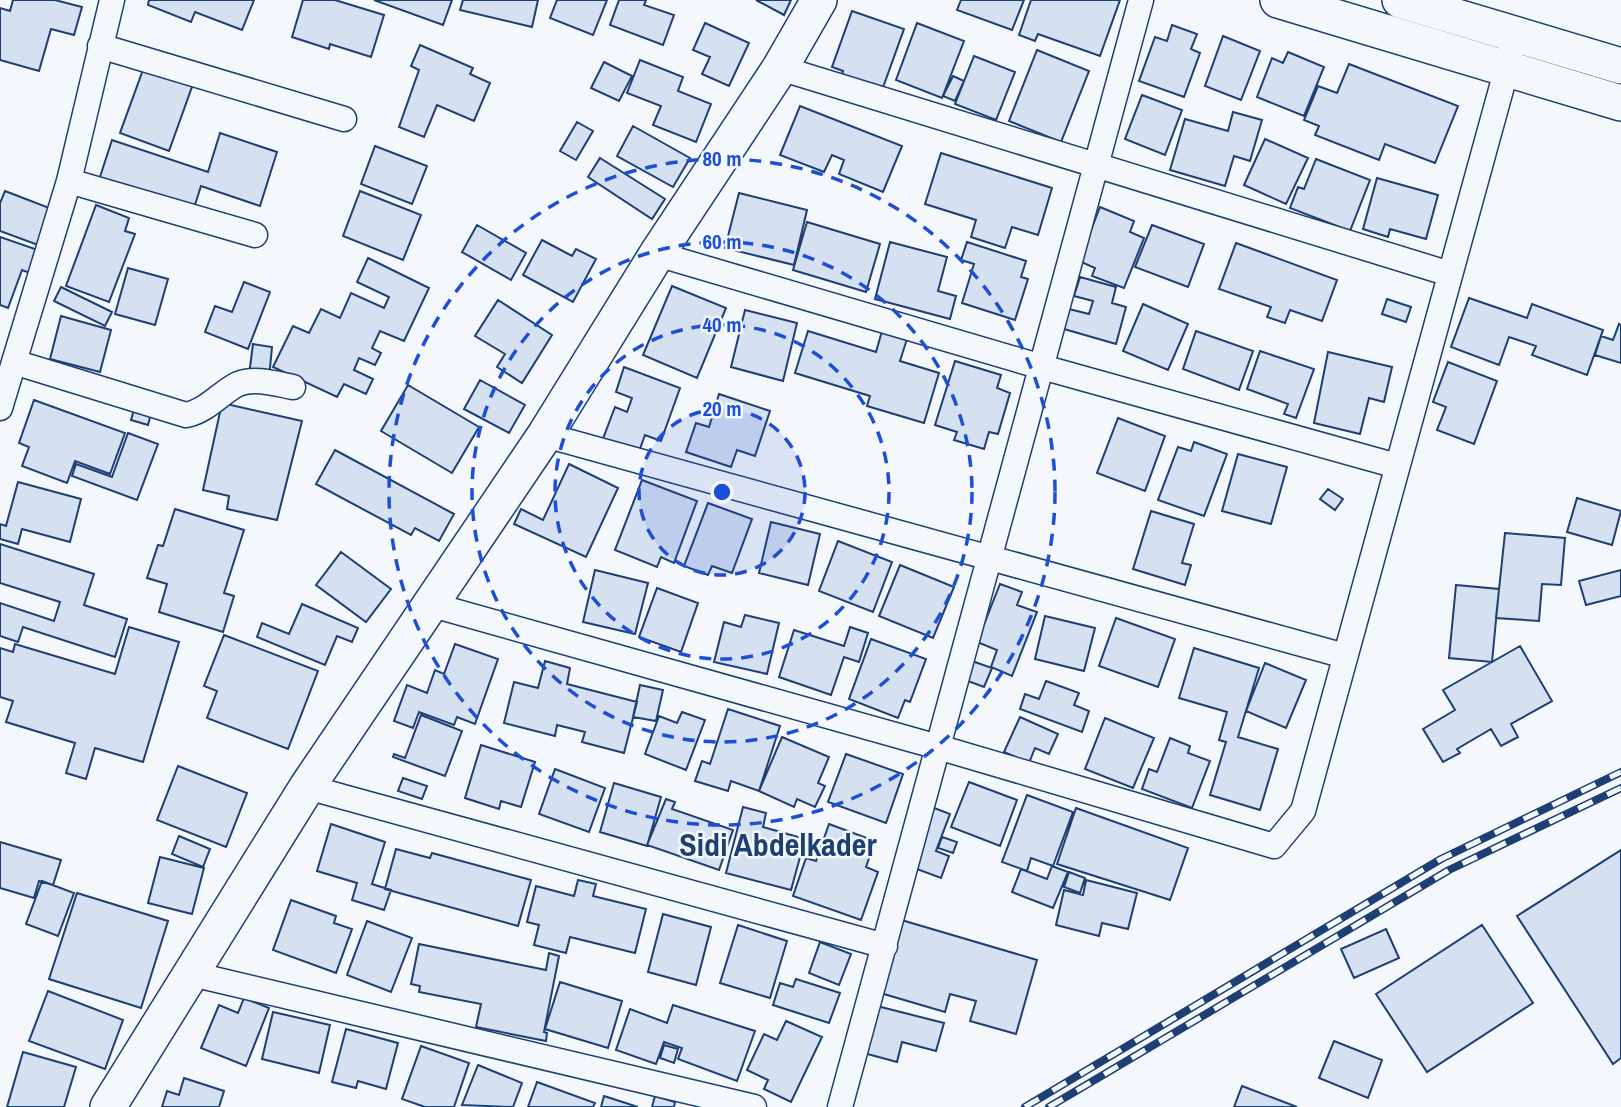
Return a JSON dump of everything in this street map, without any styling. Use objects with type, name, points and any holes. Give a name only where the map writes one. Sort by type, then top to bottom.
[{"type":"street","points":[[0,408],[11,348],[69,181],[112,0]]},
{"type":"street","points":[[108,1107],[307,787],[545,435],[657,254],[780,68],[820,0]]},
{"type":"street","points":[[840,1107],[1142,0]]},
{"type":"street","points":[[1278,0],[1621,103]]},
{"type":"street","points":[[1400,0],[1621,66]]},
{"type":"street","points":[[429,604],[937,747],[1275,846],[1303,811],[1516,34]]},
{"type":"street","points":[[100,46],[344,119]]},
{"type":"street","points":[[780,68],[1450,274]]},
{"type":"street","points":[[69,181],[255,234]]},
{"type":"street","points":[[657,254],[1042,367],[1397,466]]},
{"type":"street","points":[[11,348],[186,415],[196,413],[239,384],[255,381],[293,387]]},
{"type":"street","points":[[545,435],[991,555],[1345,656]]},
{"type":"street","points":[[307,787],[885,946]]},
{"type":"street","points":[[192,974],[754,1107]]},
{"type":"building","points":[[13,0],[55,0],[82,7],[74,35],[51,29],[39,71],[0,60],[0,8],[10,11]]},
{"type":"building","points":[[149,0],[254,0],[242,30],[195,12],[191,22],[148,5]]},
{"type":"building","points":[[303,0],[335,0],[384,15],[371,57],[330,44],[329,49],[292,37]]},
{"type":"building","points":[[374,0],[452,0],[443,25]]},
{"type":"building","points":[[463,0],[538,0],[532,27],[460,10]]},
{"type":"building","points":[[557,0],[607,0],[593,35],[550,18]]},
{"type":"building","points":[[619,0],[646,0],[644,5],[674,15],[663,45],[610,25]]},
{"type":"building","points":[[756,0],[791,0],[784,15]]},
{"type":"building","points":[[961,0],[1024,0],[1012,30],[957,10]]},
{"type":"building","points":[[1031,0],[1120,0],[1100,56],[1038,34],[1035,41],[1019,35]]},
{"type":"building","points":[[852,11],[904,29],[881,93],[841,79],[843,71],[832,67]]},
{"type":"building","points":[[705,23],[749,43],[729,86],[702,74],[710,57],[693,50]]},
{"type":"building","points":[[917,23],[964,41],[942,98],[896,80]]},
{"type":"building","points":[[1172,25],[1197,34],[1191,49],[1200,53],[1184,97],[1139,81],[1155,37],[1167,41]]},
{"type":"building","points":[[1223,36],[1260,51],[1241,100],[1205,86]]},
{"type":"building","points":[[420,45],[473,68],[470,74],[490,83],[474,121],[437,105],[424,137],[399,127],[419,70],[411,66]]},
{"type":"building","points":[[1037,50],[1089,71],[1061,142],[1009,121]]},
{"type":"building","points":[[1288,52],[1324,67],[1304,116],[1257,97],[1272,58],[1283,63]]},
{"type":"building","points":[[974,56],[1015,72],[996,120],[955,104]]},
{"type":"building","points":[[640,60],[683,77],[678,91],[711,104],[696,142],[653,125],[661,106],[627,93]]},
{"type":"building","points":[[604,62],[632,76],[619,101],[591,88]]},
{"type":"building","points":[[1349,64],[1458,106],[1435,163],[1385,144],[1379,160],[1315,135],[1319,126],[1304,120],[1318,86],[1337,93]]},
{"type":"building","points":[[144,67],[193,84],[169,151],[120,133]]},
{"type":"building","points":[[953,76],[964,81],[955,101],[943,96]]},
{"type":"building","points":[[1142,95],[1182,110],[1165,155],[1125,139]]},
{"type":"building","points":[[800,106],[902,146],[883,192],[839,174],[844,160],[832,155],[824,172],[780,155]]},
{"type":"building","points":[[1233,112],[1262,120],[1250,161],[1234,156],[1225,186],[1170,170],[1185,119],[1228,131]]},
{"type":"building","points":[[577,122],[593,131],[576,160],[560,151]]},
{"type":"building","points":[[633,126],[690,158],[673,187],[617,156]]},
{"type":"building","points":[[220,133],[277,152],[260,206],[201,186],[192,214],[98,183],[112,140],[208,172]]},
{"type":"building","points":[[1265,139],[1308,158],[1286,204],[1244,185]]},
{"type":"building","points":[[375,146],[427,166],[412,204],[361,184]]},
{"type":"building","points":[[941,153],[1052,188],[1038,235],[1012,227],[1005,248],[971,237],[976,220],[925,204]]},
{"type":"building","points":[[600,158],[665,199],[652,219],[588,177]]},
{"type":"building","points":[[1316,159],[1370,180],[1350,231],[1290,208],[1298,187],[1304,189]]},
{"type":"building","points":[[1377,178],[1438,195],[1426,239],[1390,229],[1388,237],[1363,229]]},
{"type":"building","points":[[5,191],[52,209],[38,245],[0,231],[0,203]]},
{"type":"building","points":[[360,191],[421,215],[403,260],[343,236]]},
{"type":"building","points":[[739,193],[807,210],[794,265],[725,248]]},
{"type":"building","points":[[96,205],[129,218],[125,231],[135,234],[109,302],[66,286]]},
{"type":"building","points":[[1100,207],[1134,221],[1130,232],[1144,238],[1124,288],[1092,276],[1095,268],[1079,261]]},
{"type":"building","points":[[807,222],[880,244],[866,292],[793,270]]},
{"type":"building","points":[[477,225],[526,253],[511,280],[462,252]]},
{"type":"building","points":[[1152,225],[1204,244],[1188,287],[1135,267]]},
{"type":"building","points":[[0,237],[38,250],[30,273],[22,270],[8,308],[0,305]]},
{"type":"building","points":[[542,240],[572,256],[576,249],[596,259],[573,302],[523,275]]},
{"type":"building","points":[[890,242],[947,257],[938,291],[956,296],[950,319],[875,299]]},
{"type":"building","points":[[967,242],[1026,261],[1021,277],[1028,279],[1015,320],[962,303],[974,264],[961,260]]},
{"type":"building","points":[[1236,243],[1337,280],[1322,321],[1290,310],[1285,323],[1267,317],[1271,307],[1219,289]]},
{"type":"building","points":[[368,258],[429,288],[404,341],[380,331],[372,348],[381,353],[375,365],[359,358],[354,370],[373,379],[366,394],[344,384],[337,397],[273,367],[293,326],[309,333],[321,309],[340,318],[351,293],[384,308],[389,297],[357,282]]},
{"type":"building","points":[[128,268],[168,279],[155,325],[115,314]]},
{"type":"building","points":[[1080,277],[1116,287],[1112,303],[1126,307],[1116,344],[1064,329],[1069,309],[1089,314],[1093,301],[1074,296]]},
{"type":"building","points":[[244,282],[270,292],[248,349],[205,332],[215,306],[232,312]]},
{"type":"building","points":[[672,286],[726,308],[697,378],[643,355]]},
{"type":"building","points":[[61,287],[112,312],[105,326],[54,301]]},
{"type":"building","points":[[1469,298],[1527,318],[1532,304],[1603,330],[1587,375],[1532,355],[1536,346],[1509,337],[1499,365],[1451,347]]},
{"type":"building","points":[[1387,299],[1411,307],[1406,322],[1382,314]]},
{"type":"building","points":[[498,300],[552,335],[522,383],[497,367],[505,354],[475,336]]},
{"type":"building","points":[[1143,304],[1188,324],[1168,370],[1123,351]]},
{"type":"building","points":[[745,310],[797,323],[783,381],[731,367]]},
{"type":"building","points":[[61,316],[111,330],[100,372],[50,359]]},
{"type":"building","points":[[1619,324],[1621,363],[1595,355],[1601,336],[1613,340]]},
{"type":"building","points":[[808,331],[876,352],[882,331],[907,339],[900,361],[939,373],[924,423],[867,406],[870,396],[795,373]]},
{"type":"building","points":[[1196,331],[1253,351],[1239,390],[1183,369]]},
{"type":"building","points":[[253,344],[272,347],[269,378],[249,375]]},
{"type":"building","points":[[1260,351],[1314,369],[1296,418],[1284,414],[1288,404],[1247,389]]},
{"type":"building","points":[[1328,352],[1392,367],[1384,402],[1369,398],[1360,434],[1314,423]]},
{"type":"building","points":[[955,361],[1001,375],[997,388],[1010,393],[998,434],[989,432],[984,449],[954,440],[957,432],[935,425]]},
{"type":"building","points":[[1448,362],[1497,381],[1474,444],[1437,430],[1446,407],[1433,402]]},
{"type":"building","points":[[624,367],[680,388],[661,441],[645,435],[637,457],[601,444],[615,407],[627,412],[632,398],[616,392]]},
{"type":"building","points":[[480,380],[525,405],[509,433],[464,409]]},
{"type":"building","points":[[408,385],[479,427],[452,473],[381,431]]},
{"type":"building","points":[[719,394],[770,411],[755,456],[737,450],[731,467],[686,452],[696,423],[709,427]]},
{"type":"building","points":[[34,400],[125,433],[110,474],[75,461],[67,483],[22,466],[29,447],[19,443]]},
{"type":"building","points":[[222,403],[302,421],[277,520],[227,509],[229,496],[203,490]]},
{"type":"building","points":[[135,406],[152,410],[148,425],[131,420]]},
{"type":"building","points":[[1118,418],[1165,436],[1145,491],[1097,473]]},
{"type":"building","points":[[128,433],[158,444],[137,500],[72,476],[76,464],[112,477]]},
{"type":"building","points":[[1194,442],[1227,454],[1204,516],[1158,500],[1178,447],[1191,451]]},
{"type":"building","points":[[335,450],[454,514],[439,541],[415,528],[411,535],[316,484]]},
{"type":"building","points":[[1238,454],[1287,467],[1271,524],[1222,511]]},
{"type":"building","points":[[569,464],[618,488],[586,557],[514,524],[521,509],[543,520]]},
{"type":"building","points":[[642,480],[697,501],[674,563],[661,557],[657,567],[615,550]]},
{"type":"building","points":[[18,482],[81,499],[70,542],[22,529],[18,544],[0,539],[0,524],[6,526]]},
{"type":"building","points":[[1328,489],[1343,499],[1335,510],[1320,499]]},
{"type":"building","points":[[1577,498],[1621,511],[1612,545],[1567,532]]},
{"type":"building","points":[[708,503],[752,519],[732,573],[712,566],[708,575],[684,566]]},
{"type":"building","points":[[175,509],[244,530],[224,593],[234,596],[223,632],[159,612],[167,584],[147,578],[158,545],[163,546]]},
{"type":"building","points":[[1151,511],[1194,524],[1182,563],[1191,565],[1185,585],[1133,569]]},
{"type":"building","points":[[771,522],[820,534],[808,585],[759,573]]},
{"type":"building","points":[[1505,533],[1565,538],[1561,585],[1542,584],[1539,621],[1496,618]]},
{"type":"building","points":[[838,541],[892,562],[873,612],[819,591]]},
{"type":"building","points":[[0,544],[94,574],[84,605],[127,619],[115,657],[23,627],[18,642],[0,636],[0,603],[54,621],[60,602],[0,583]]},
{"type":"building","points":[[341,552],[391,589],[366,622],[316,585]]},
{"type":"building","points":[[900,565],[954,587],[933,638],[879,616]]},
{"type":"building","points":[[595,570],[648,583],[635,634],[583,622]]},
{"type":"building","points":[[1621,570],[1621,596],[1586,605],[1579,581]]},
{"type":"building","points":[[1000,584],[1022,592],[1017,605],[1037,612],[1012,676],[991,667],[997,650],[977,642]]},
{"type":"building","points":[[1456,585],[1499,589],[1492,662],[1449,658]]},
{"type":"building","points":[[657,588],[698,603],[681,652],[639,637]]},
{"type":"building","points":[[302,604],[358,628],[352,642],[337,636],[325,665],[257,637],[262,623],[289,634]]},
{"type":"building","points":[[745,615],[779,623],[767,674],[714,662],[724,622],[741,627]]},
{"type":"building","points":[[1045,616],[1095,628],[1084,671],[1035,659]]},
{"type":"building","points":[[1116,618],[1175,639],[1158,687],[1099,666]]},
{"type":"building","points":[[129,627],[179,642],[143,762],[95,748],[86,779],[66,773],[75,743],[6,722],[13,701],[0,697],[0,648],[13,652],[15,644],[115,674]]},
{"type":"building","points":[[850,627],[868,633],[859,662],[844,657],[831,695],[779,677],[794,630],[844,646]]},
{"type":"building","points":[[224,635],[318,671],[288,749],[207,718],[217,691],[204,686]]},
{"type":"building","points":[[871,639],[926,659],[910,702],[905,700],[898,718],[849,699]]},
{"type":"building","points":[[455,644],[498,659],[475,724],[457,717],[454,725],[419,712],[413,728],[394,721],[407,685],[427,693],[435,670],[444,674]]},
{"type":"building","points":[[1520,646],[1552,701],[1511,724],[1518,737],[1501,746],[1491,729],[1457,749],[1460,753],[1443,762],[1423,729],[1455,710],[1443,690]]},
{"type":"building","points":[[1194,648],[1259,668],[1238,737],[1278,749],[1260,810],[1210,795],[1226,742],[1219,740],[1227,712],[1179,698]]},
{"type":"building","points":[[545,661],[570,668],[567,684],[637,702],[624,753],[582,742],[585,732],[557,725],[555,736],[504,723],[514,682],[538,688]]},
{"type":"building","points":[[972,661],[992,668],[984,687],[965,680]]},
{"type":"building","points":[[1265,663],[1306,680],[1286,728],[1246,711]]},
{"type":"building","points":[[1046,681],[1079,693],[1074,705],[1089,711],[1082,732],[1020,709],[1025,694],[1039,699]]},
{"type":"building","points":[[640,685],[663,690],[656,721],[633,717]]},
{"type":"building","points":[[728,709],[780,726],[759,791],[731,781],[728,791],[695,781],[702,761],[710,764]]},
{"type":"building","points":[[682,712],[705,720],[686,770],[645,754],[659,716],[677,723]]},
{"type":"building","points":[[421,715],[462,731],[445,776],[393,757],[394,754],[405,758]]},
{"type":"building","points":[[1020,717],[1058,734],[1049,754],[1035,748],[1029,763],[1004,752]]},
{"type":"building","points":[[1105,718],[1154,738],[1133,788],[1085,769]]},
{"type":"building","points":[[782,737],[829,757],[818,783],[825,786],[815,807],[797,799],[794,807],[759,791]]},
{"type":"building","points":[[1170,738],[1190,746],[1188,753],[1210,761],[1192,808],[1142,789],[1149,769],[1157,772]]},
{"type":"building","points":[[481,745],[535,762],[521,807],[501,801],[499,809],[465,798]]},
{"type":"building","points":[[846,754],[903,774],[886,823],[828,802]]},
{"type":"building","points":[[178,766],[247,793],[226,847],[157,820]]},
{"type":"building","points":[[555,769],[605,788],[589,832],[539,814]]},
{"type":"building","points":[[403,778],[427,786],[422,799],[398,791]]},
{"type":"building","points":[[969,782],[1017,800],[1000,846],[951,827]]},
{"type":"building","points":[[614,783],[661,797],[647,846],[600,832]]},
{"type":"building","points":[[1027,795],[1073,812],[1053,866],[1031,858],[1027,871],[1002,862]]},
{"type":"building","points":[[666,799],[675,802],[672,809],[733,830],[719,870],[647,845]]},
{"type":"building","points":[[929,806],[950,814],[936,851],[949,856],[941,878],[906,865]]},
{"type":"building","points":[[743,807],[766,813],[763,827],[805,839],[791,890],[726,873]]},
{"type":"building","points":[[1076,808],[1188,848],[1170,900],[1057,864]]},
{"type":"building","points":[[331,824],[385,842],[372,884],[391,890],[384,910],[352,900],[357,883],[317,871]]},
{"type":"building","points":[[829,824],[875,841],[866,867],[878,872],[861,920],[793,896],[806,858],[816,861]]},
{"type":"building","points":[[179,836],[210,849],[203,867],[172,854]]},
{"type":"building","points":[[942,837],[957,842],[953,853],[938,848]]},
{"type":"building","points":[[0,842],[61,860],[53,885],[39,881],[34,898],[0,888]]},
{"type":"building","points":[[396,849],[430,858],[432,853],[531,880],[518,926],[385,889]]},
{"type":"building","points":[[1621,850],[1621,1058],[1613,1064],[1517,916]]},
{"type":"building","points":[[160,857],[204,868],[192,914],[148,903]]},
{"type":"building","points":[[1052,866],[1068,872],[1053,908],[1012,892],[1021,869],[1047,879]]},
{"type":"building","points":[[1069,872],[1085,878],[1080,893],[1064,887]]},
{"type":"building","points":[[578,880],[596,884],[593,896],[646,909],[635,953],[570,937],[566,953],[534,945],[539,925],[527,922],[536,886],[574,896]]},
{"type":"building","points":[[1086,880],[1137,893],[1128,929],[1102,923],[1099,936],[1056,925],[1064,890],[1083,895]]},
{"type":"building","points":[[42,881],[74,893],[58,936],[26,924]]},
{"type":"building","points":[[77,893],[168,921],[141,1008],[49,979]]},
{"type":"building","points":[[291,900],[336,916],[334,923],[352,929],[336,973],[273,950]]},
{"type":"building","points":[[663,914],[711,927],[696,985],[648,972]]},
{"type":"building","points":[[898,919],[1037,960],[1016,1034],[970,1021],[976,1001],[950,994],[945,1012],[877,992]]},
{"type":"building","points":[[367,921],[412,938],[391,992],[347,975]]},
{"type":"building","points":[[738,925],[787,941],[770,998],[720,983]]},
{"type":"building","points":[[1482,925],[1533,1003],[1427,1072],[1376,994]]},
{"type":"building","points":[[1386,929],[1399,958],[1354,978],[1341,949]]},
{"type":"building","points":[[820,942],[851,954],[839,985],[809,973]]},
{"type":"building","points":[[419,944],[546,970],[549,953],[559,956],[544,1032],[547,1033],[546,1041],[476,1027],[481,1004],[419,992],[420,986],[411,984]]},
{"type":"building","points":[[796,979],[840,993],[829,1023],[773,1005],[780,983],[793,987]]},
{"type":"building","points":[[560,982],[622,1001],[608,1048],[545,1029]]},
{"type":"building","points":[[48,991],[123,1020],[105,1069],[29,1041]]},
{"type":"building","points":[[244,998],[269,1008],[246,1066],[201,1048],[219,1005],[238,1013]]},
{"type":"building","points":[[673,1005],[755,1031],[737,1081],[678,1059],[682,1048],[664,1042],[656,1064],[616,1050],[630,1009],[667,1023]]},
{"type":"building","points":[[873,1005],[944,1023],[936,1051],[902,1042],[897,1062],[860,1052]]},
{"type":"building","points":[[273,1012],[330,1025],[319,1073],[262,1059]]},
{"type":"building","points":[[786,1021],[822,1037],[791,1102],[764,1089],[768,1080],[747,1070],[764,1034],[777,1040]]},
{"type":"building","points":[[346,1029],[398,1043],[386,1089],[358,1081],[356,1088],[332,1082]]},
{"type":"building","points":[[1334,1041],[1382,1060],[1368,1098],[1319,1078]]},
{"type":"building","points":[[664,1045],[678,1049],[674,1063],[660,1058]]},
{"type":"building","points":[[421,1046],[469,1063],[454,1107],[425,1107],[402,1099]]},
{"type":"building","points":[[23,1052],[76,1067],[64,1107],[7,1107]]},
{"type":"building","points":[[478,1065],[522,1083],[513,1107],[462,1105]]},
{"type":"building","points":[[184,1078],[224,1091],[219,1107],[162,1107],[167,1091],[179,1095]]},
{"type":"building","points":[[537,1082],[595,1103],[593,1107],[528,1107]]},
{"type":"building","points":[[1242,1086],[1297,1107],[1234,1107]]},
{"type":"building","points":[[604,1096],[638,1107],[601,1107]]},
{"type":"building","points":[[655,1096],[675,1102],[674,1107],[652,1107]]},
{"type":"railway","points":[[1025,1107],[1441,859],[1621,772]]},
{"type":"railway","points":[[1049,1107],[1449,870],[1621,788]]},
{"type":"district","name":"Sidi Abdelkader","points":[[778,845]]}]
